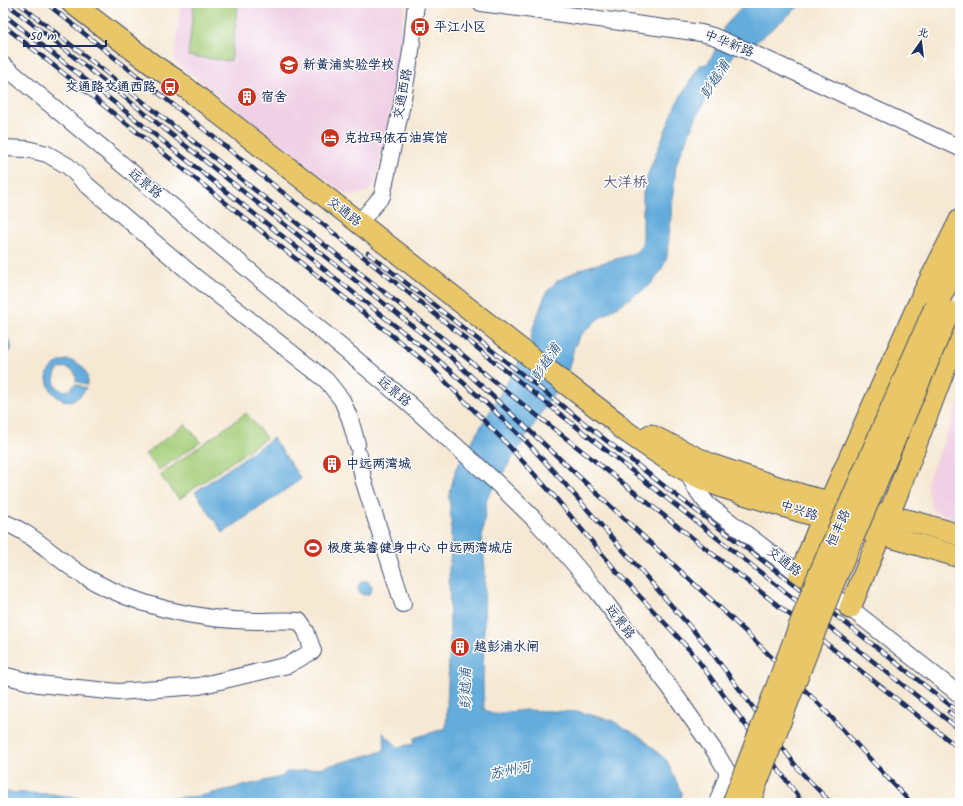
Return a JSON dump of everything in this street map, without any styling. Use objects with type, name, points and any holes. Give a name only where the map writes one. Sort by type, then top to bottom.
[{"type":"main road","name":"交通路","points":[[72,3],[153,65],[176,80],[622,428],[663,457],[690,464]]},
{"type":"main road","name":"恒丰路","points":[[800,575],[826,511],[920,298],[960,220]]},
{"type":"main road","name":"恒丰路","points":[[850,608],[884,525],[948,316],[960,260]]},
{"type":"main road","name":"恒丰路","points":[[733,803],[816,579],[960,292]]},
{"type":"main road","name":"恒丰路","points":[[749,803],[832,587],[948,316]]},
{"type":"main road","name":"中兴路","points":[[690,464],[728,471],[804,496],[826,511],[884,525],[960,535]]},
{"type":"main road","name":"中兴路","points":[[884,525],[960,557]]},
{"type":"street","name":"交通西路","points":[[359,223],[382,196],[410,59],[415,28],[416,3]]},
{"type":"street","name":"中华新路","points":[[481,3],[714,36],[960,148]]},
{"type":"street","name":"远景路","points":[[3,65],[460,448],[533,518],[597,591],[680,702],[716,753],[746,803]]},
{"type":"street","points":[[3,148],[27,149],[40,152],[47,154],[68,166],[87,185],[194,276],[326,380],[342,400],[350,419],[358,450],[363,479],[403,604]]},
{"type":"street","name":"交通路","points":[[690,464],[696,489],[708,505],[800,575],[825,590],[850,608],[960,695]]},
{"type":"street","points":[[3,522],[33,538],[65,564],[90,580],[150,605],[185,614],[216,618],[257,621],[299,620],[306,631],[313,651],[288,665],[199,686],[118,692],[38,684],[3,675]]},
{"type":"street","points":[[717,803],[728,773]]},
{"type":"shaded area","name":"新黄浦实验学校","points":[[181,3],[404,3],[399,69],[375,184],[368,191],[356,195],[345,194],[174,61]]},
{"type":"shaded area","points":[[960,400],[960,519],[932,511],[927,482]]},
{"type":"green space","points":[[194,3],[238,3],[231,61],[188,56]]},
{"type":"green space","points":[[246,413],[266,438],[179,499],[160,475]]},
{"type":"green space","points":[[185,424],[201,442],[159,470],[145,454]]},
{"type":"water","points":[[746,3],[803,3],[755,43],[741,44],[716,82],[698,113],[676,164],[667,257],[661,270],[649,286],[632,295],[633,296],[598,319],[580,336],[574,347],[568,371],[487,498],[482,536],[485,569],[484,709],[492,714],[525,710],[580,712],[611,720],[642,738],[667,761],[681,792],[682,803],[3,803],[3,792],[51,794],[114,802],[200,796],[281,777],[286,772],[323,767],[383,751],[385,746],[383,733],[398,747],[414,744],[414,738],[446,728],[450,637],[449,567],[451,552],[451,517],[449,496],[456,468],[530,344],[533,328],[546,293],[557,281],[583,268],[627,256],[638,251],[641,247],[643,239],[643,193],[648,174],[676,104],[700,65],[707,64],[713,55],[724,27]]},
{"type":"water","points":[[3,334],[10,341],[11,350],[3,355]]},
{"type":"water","points":[[67,360],[76,362],[80,365],[85,371],[88,380],[87,385],[76,381],[76,375],[69,368],[60,369],[57,372],[55,377],[55,385],[62,391],[70,390],[75,384],[86,388],[77,398],[68,401],[59,398],[52,391],[48,382],[48,373],[54,365]]},
{"type":"water","points":[[273,438],[301,479],[223,533],[195,492]]},
{"type":"water","points":[[362,581],[368,581],[372,585],[372,591],[368,595],[362,595],[358,591],[358,585]]},
{"type":"railway","points":[[6,3],[444,351],[747,633],[819,704],[911,803]]},
{"type":"railway","points":[[18,3],[960,749]]},
{"type":"railway","points":[[46,3],[550,406],[960,730]]},
{"type":"railway","points":[[3,14],[437,359],[525,440],[706,645],[799,770],[831,803]]},
{"type":"railway","points":[[3,25],[430,366],[507,444],[554,496],[617,572],[694,655],[803,803]]},
{"type":"railway","points":[[368,253],[673,493],[848,625],[960,713]]},
{"type":"railway","points":[[949,712],[960,721]]},
{"type":"place","name":"平江小区","points":[[420,27]]},
{"type":"place","name":"新黄浦实验学校","points":[[289,65]]},
{"type":"place","name":"交通路交通西路","points":[[170,87]]},
{"type":"place","name":"宿舍","points":[[247,97]]},
{"type":"place","name":"克拉玛依石油宾馆","points":[[330,138]]},
{"type":"place","name":"中远两湾城","points":[[332,464]]},
{"type":"place","name":"极度英睿健身中心 中远两湾城店","points":[[313,548]]},
{"type":"place","name":"越彭浦水闸","points":[[460,647]]},
{"type":"district","name":"大洋桥","points":[[625,183]]},
{"type":"water label","name":"彭越浦","points":[[715,80]]},
{"type":"water label","name":"彭越浦","points":[[546,363]]},
{"type":"water label","name":"彭越浦","points":[[466,689]]},
{"type":"water label","name":"苏州河","points":[[510,771]]}]
